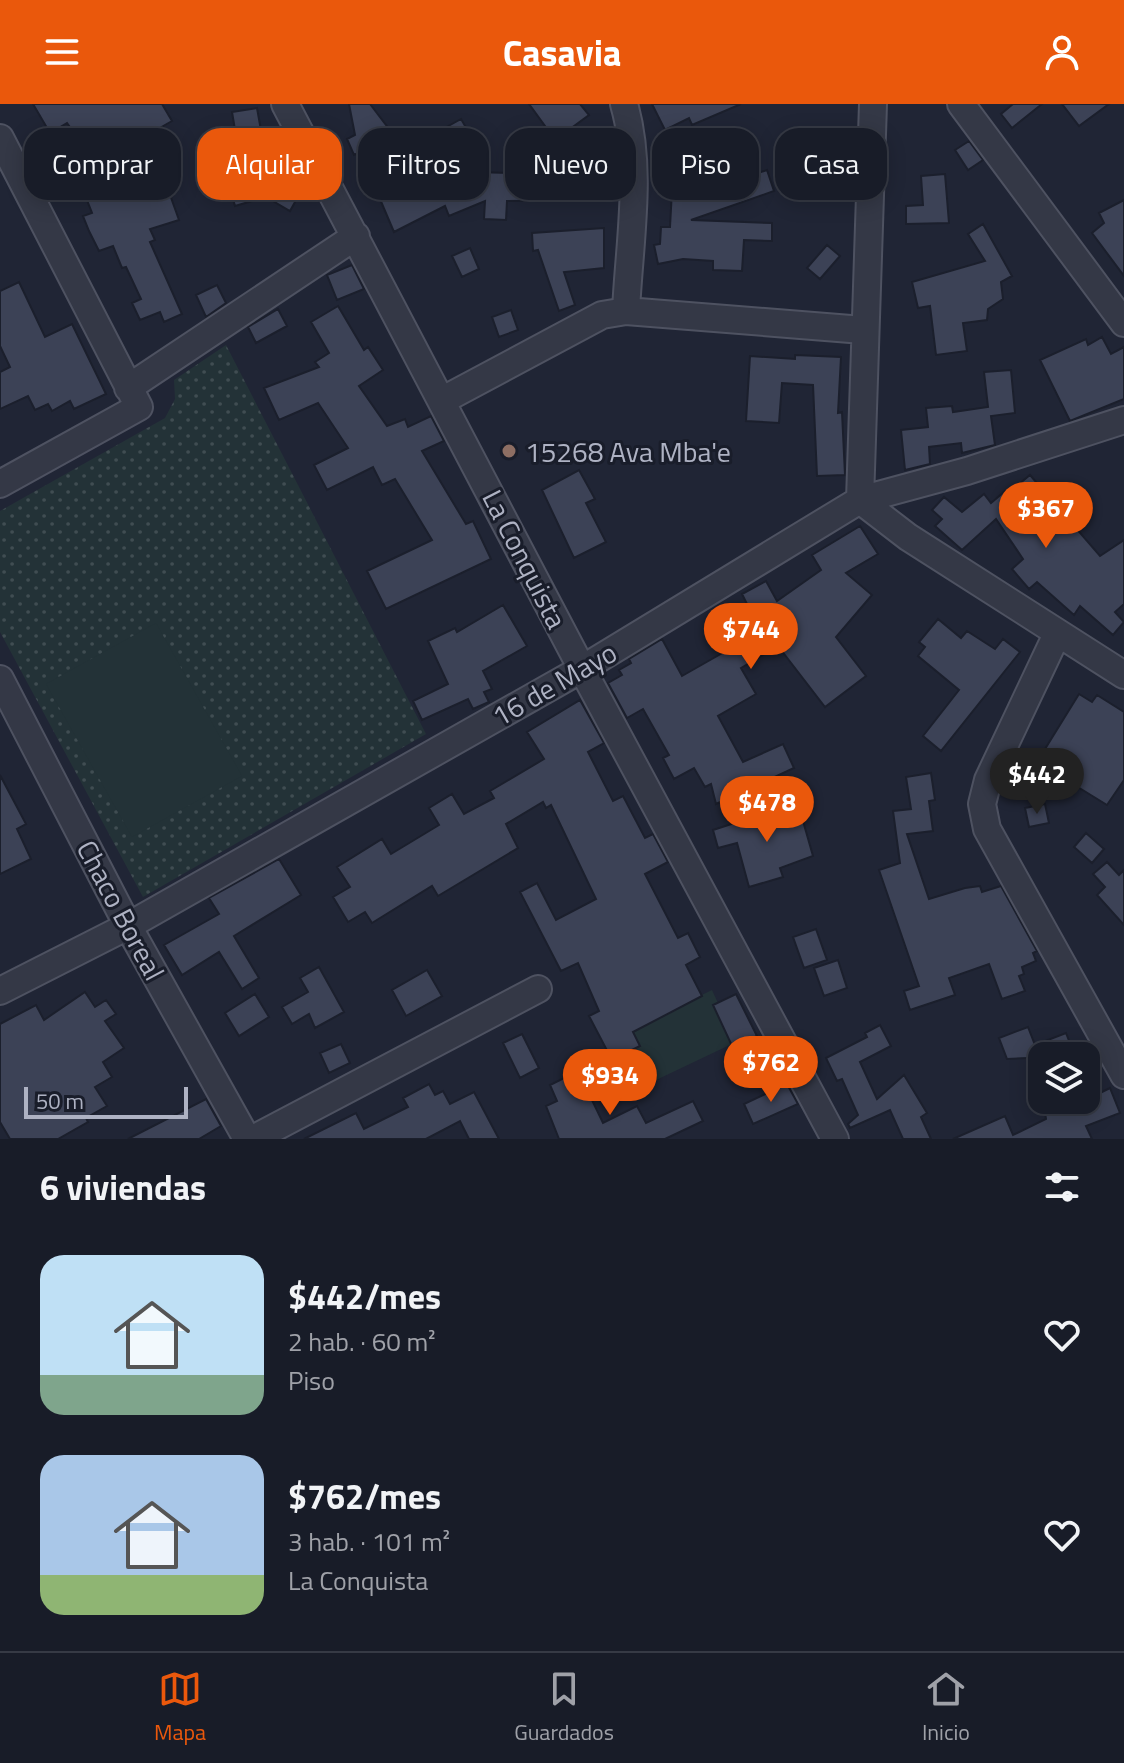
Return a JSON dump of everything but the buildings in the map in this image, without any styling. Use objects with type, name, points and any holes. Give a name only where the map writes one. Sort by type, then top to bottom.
[{"type":"street","name":"La Conquista","points":[[285,104],[582,669],[835,1139]]},
{"type":"street","points":[[624,104],[632,131],[633,163],[626,311]]},
{"type":"street","points":[[873,104],[863,330],[860,500],[908,537],[1124,675]]},
{"type":"street","points":[[961,104],[1124,323]]},
{"type":"street","points":[[0,138],[134,398]]},
{"type":"street","points":[[0,484],[134,398],[356,236]]},
{"type":"street","points":[[443,400],[602,315],[626,311],[863,330]]},
{"type":"street","name":"16 de Mayo","points":[[0,991],[128,926],[582,669],[860,500],[942,479],[1124,420]]},
{"type":"street","points":[[1057,634],[988,780],[982,804],[987,829],[1124,1075]]},
{"type":"street","name":"Chaco Boreal","points":[[0,679],[128,926],[250,1139]]},
{"type":"street","points":[[250,1139],[538,989]]},
{"type":"shaded area","points":[[226,345],[426,734],[143,897],[0,632],[0,511],[165,418],[175,399],[174,380]]},
{"type":"shaded area","points":[[156,623],[242,776],[132,837],[46,684]]},
{"type":"shaded area","points":[[712,990],[736,1042],[652,1082],[628,1031]]},
{"type":"place","name":"15268 Ava Mba'e","points":[[509,451]]}]
